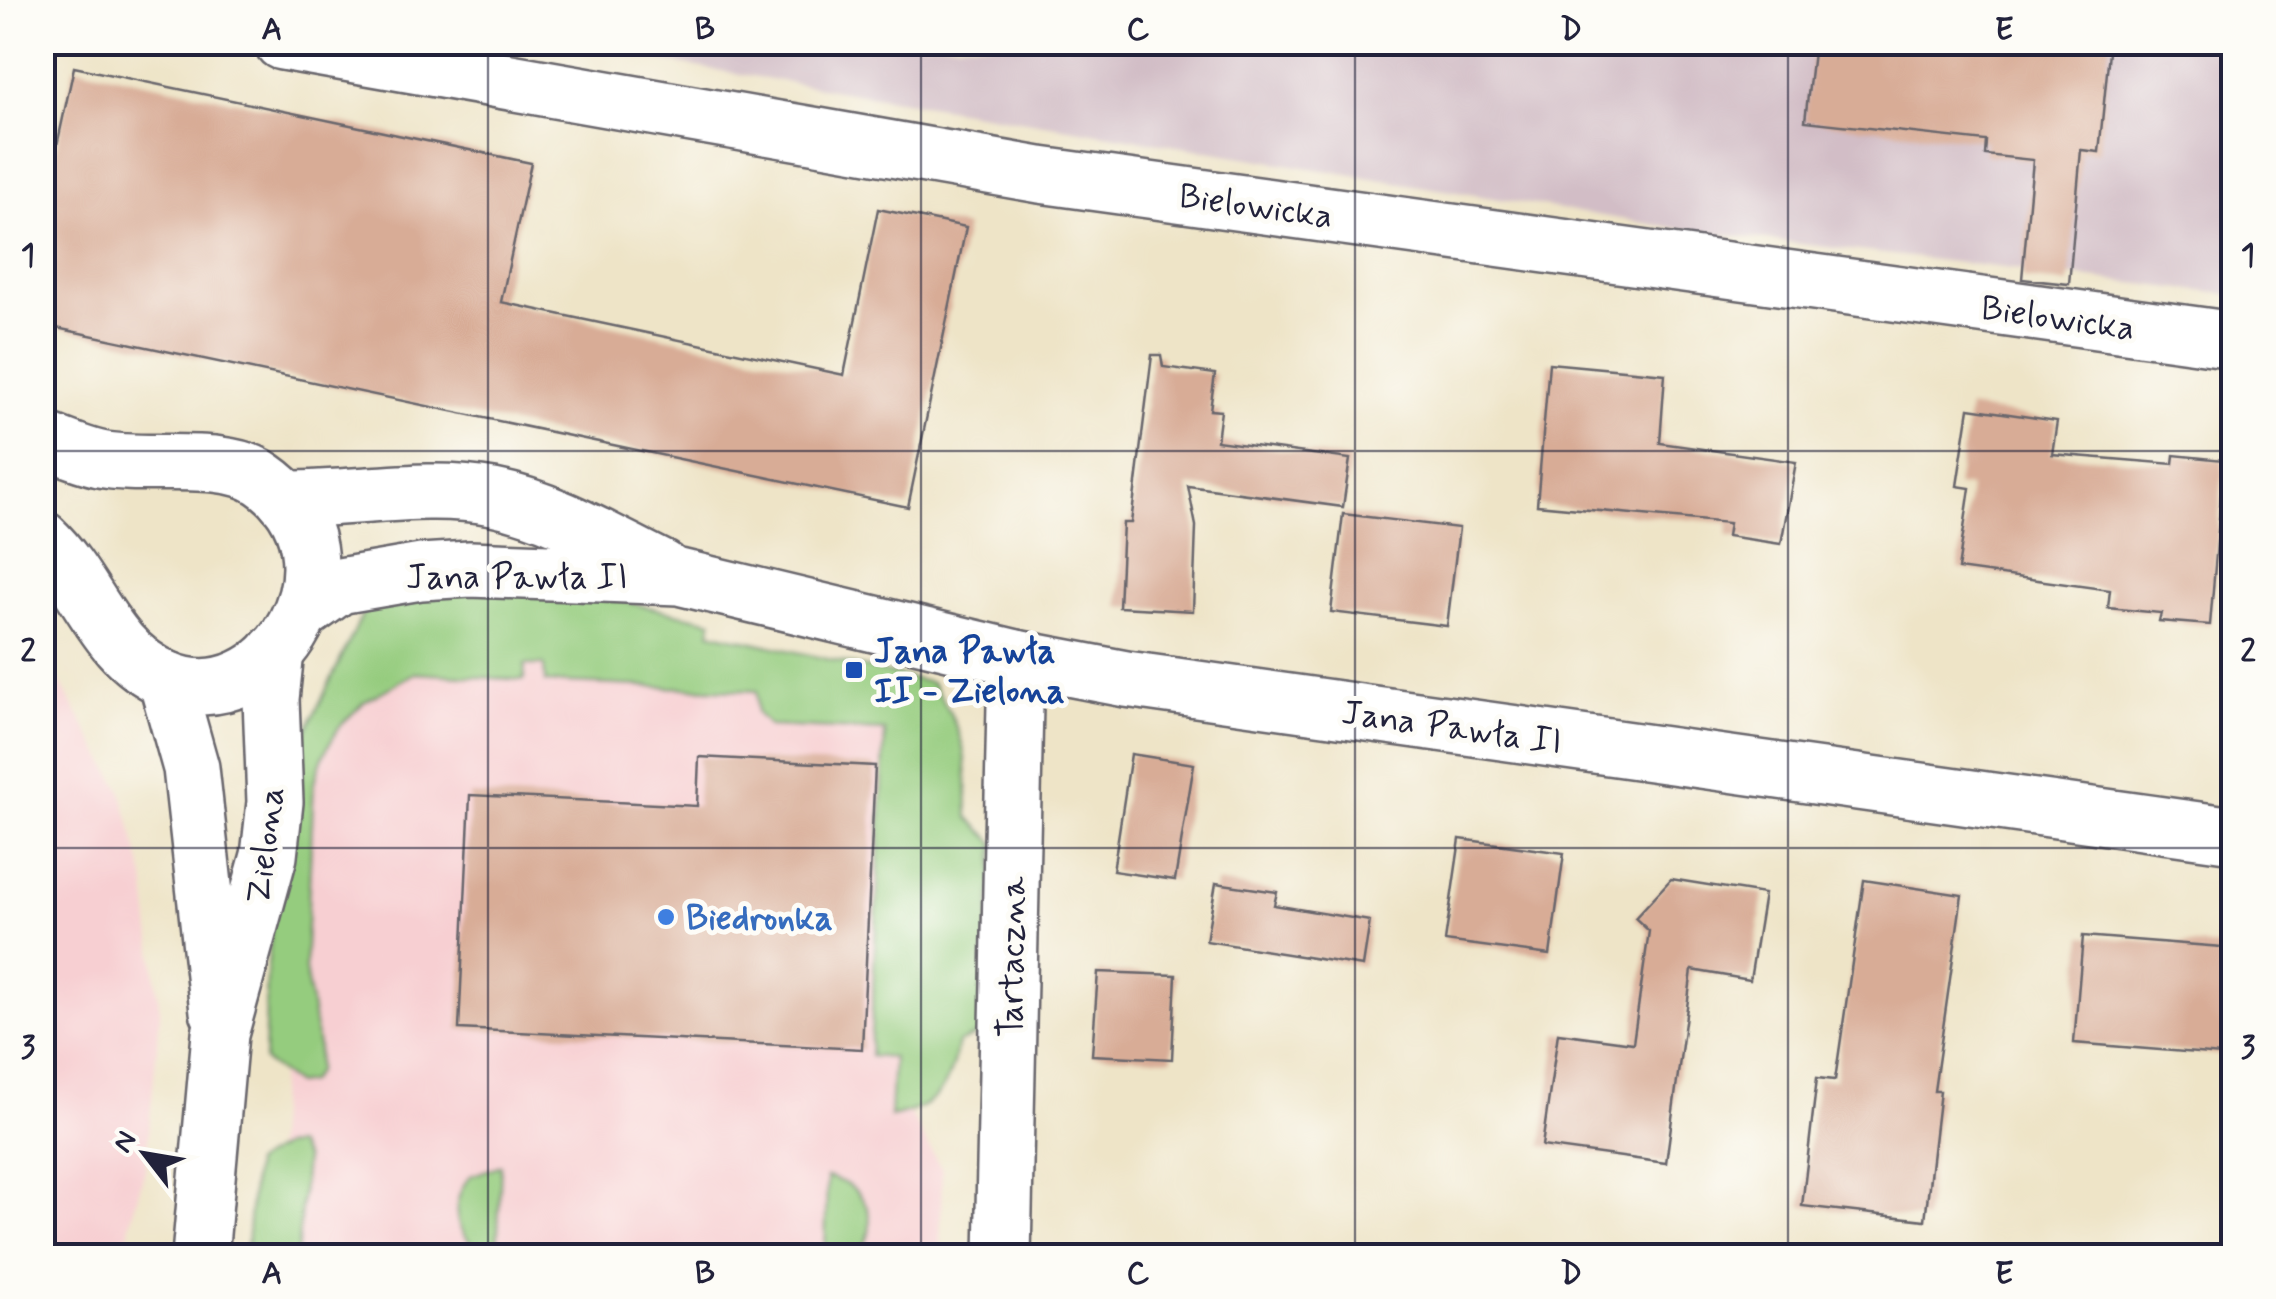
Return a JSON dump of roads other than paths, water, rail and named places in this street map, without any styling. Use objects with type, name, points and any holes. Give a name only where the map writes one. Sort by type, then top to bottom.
[{"type":"street","name":"Bielowicka","points":[[282,42],[1040,175],[2234,340]]},
{"type":"street","points":[[42,439],[100,459],[233,466],[262,478],[286,499]]},
{"type":"street","name":"Jana Pawła II","points":[[286,499],[460,493],[494,497],[561,518],[679,577]]},
{"type":"street","name":"Zielona","points":[[200,1256],[220,1034],[269,856],[275,802],[271,699],[312,572],[302,524],[286,499]]},
{"type":"street","points":[[42,540],[62,558],[106,631],[134,659],[166,679]]},
{"type":"street","name":"Jana Pawła II","points":[[166,679],[192,686],[220,682],[257,669],[290,631],[339,586],[421,572],[470,569],[679,577],[1016,658],[1297,704],[2234,836]]},
{"type":"street","name":"Tartaczna","points":[[1003,1256],[1016,658]]},
{"type":"street","name":"Zielona","points":[[166,679],[190,768],[220,1034]]},
{"type":"place","name":"Jana Pawła II - Zielona","points":[[854,670]]},
{"type":"place","name":"Biedronka","points":[[666,917]]}]
